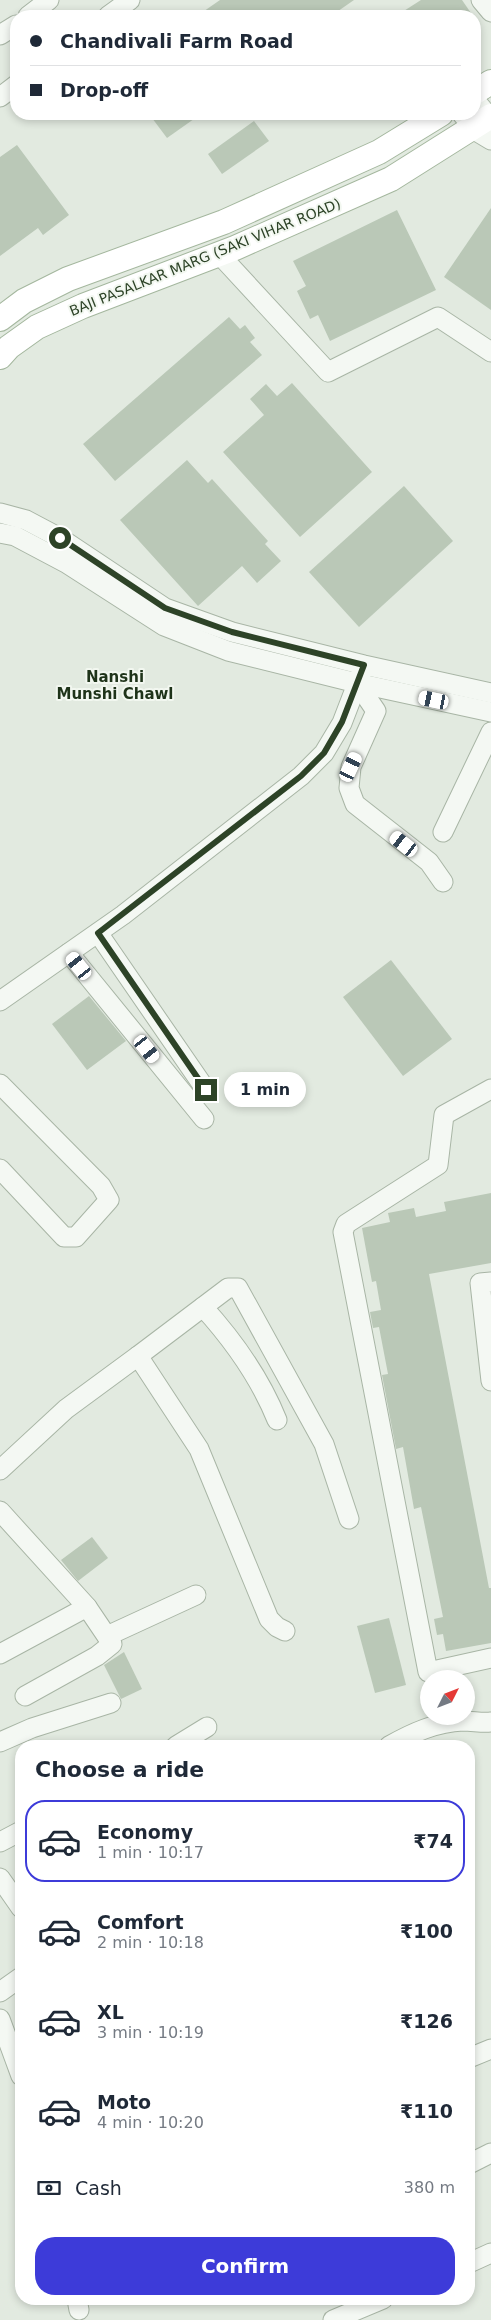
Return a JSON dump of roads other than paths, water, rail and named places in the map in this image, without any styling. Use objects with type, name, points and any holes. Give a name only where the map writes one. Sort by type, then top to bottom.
[{"type":"main road","name":"BAJI PASALKAR MARG (SAKI VIHAR ROAD)","points":[[0,319],[24,301],[68,279],[224,222],[379,152],[431,120]]},
{"type":"main road","name":"BAJI PASALKAR MARG (SAKI VIHAR ROAD)","points":[[0,357],[37,327],[83,306],[227,251],[391,179],[480,120]]},
{"type":"main road","points":[[224,222],[227,251]]},
{"type":"street","points":[[36,10],[49,0]]},
{"type":"street","points":[[116,10],[130,0]]},
{"type":"street","points":[[481,0],[491,12]]},
{"type":"street","points":[[227,251],[328,372],[438,317],[491,352]]},
{"type":"street","points":[[0,513],[26,520],[60,538],[132,596],[164,626],[228,651],[357,683],[491,712]]},
{"type":"street","points":[[0,533],[16,536],[132,596],[232,632],[364,665],[491,693]]},
{"type":"street","points":[[0,1001],[98,933],[301,776],[324,753],[342,722],[364,665]]},
{"type":"street","points":[[357,683],[376,712],[351,767],[349,788],[355,804],[429,862],[443,882]]},
{"type":"street","points":[[443,832],[491,732]]},
{"type":"street","points":[[98,933],[206,1090]]},
{"type":"street","points":[[69,953],[204,1119]]},
{"type":"street","points":[[0,1084],[101,1186],[109,1200],[76,1237],[64,1237],[0,1169]]},
{"type":"street","points":[[491,1089],[444,1115],[438,1165],[346,1224],[343,1232],[428,1672],[491,1658]]},
{"type":"street","points":[[491,1282],[480,1283],[491,1381]]},
{"type":"street","points":[[0,1470],[66,1409],[228,1288],[238,1288],[324,1444],[349,1519]]},
{"type":"street","points":[[202,1307],[236,1348],[267,1396],[277,1420]]},
{"type":"street","points":[[138,1356],[198,1449],[269,1619],[277,1627],[285,1631]]},
{"type":"street","points":[[0,1511],[87,1607],[112,1644],[97,1656],[25,1696]]},
{"type":"street","points":[[107,1636],[196,1595]]},
{"type":"street","points":[[0,1654],[87,1607]]},
{"type":"street","points":[[0,1742],[32,1728],[111,1703]]},
{"type":"street","points":[[400,1740],[410,1734],[436,1726],[462,1721],[491,1722]]},
{"type":"street","points":[[186,1740],[207,1727]]},
{"type":"street","points":[[0,1842],[15,1833]]},
{"type":"street","points":[[0,1878],[15,1899]]},
{"type":"street","points":[[0,1992],[15,1981]]},
{"type":"street","points":[[0,2019],[15,2060]]},
{"type":"street","points":[[475,2055],[491,2048]]},
{"type":"street","points":[[475,2161],[491,2153]]},
{"type":"street","points":[[475,2260],[491,2253]]},
{"type":"street","points":[[333,2320],[369,2305]]},
{"type":"district","name":"Nanshi Munshi Chawl","points":[[115,686]]}]
